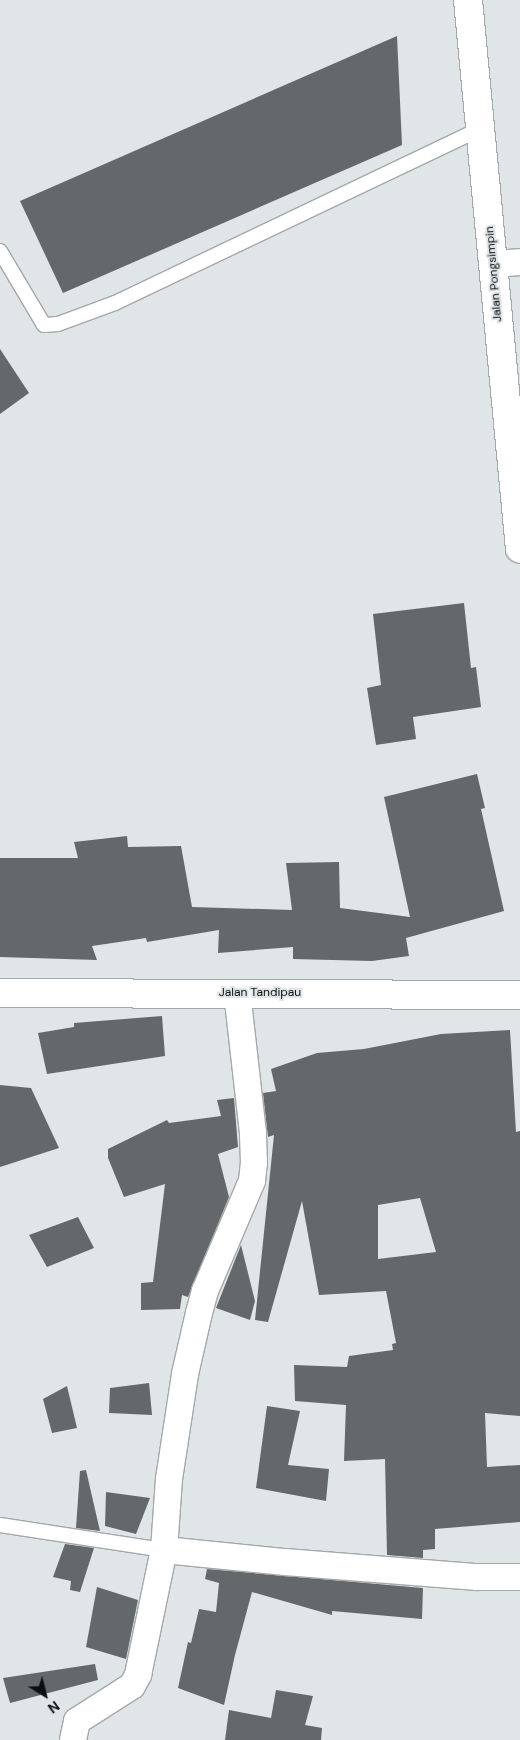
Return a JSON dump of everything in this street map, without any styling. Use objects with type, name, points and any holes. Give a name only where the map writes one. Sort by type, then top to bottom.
[{"type":"main road","name":"Jalan Pongsimpin","points":[[468,0],[520,549]]},
{"type":"main road","name":"Jalan Tandipau","points":[[0,993],[520,995]]},
{"type":"street","points":[[493,264],[520,262]]},
{"type":"street","points":[[73,1740],[76,1721],[132,1686],[138,1675],[164,1550],[168,1479],[185,1374],[205,1291],[252,1181],[254,1163],[253,1133],[237,993]]},
{"type":"street","points":[[164,1550],[429,1573],[520,1577]]},
{"type":"lane","points":[[0,252],[44,325],[58,324],[115,303],[480,129]]},
{"type":"lane","points":[[0,1524],[164,1550]]},
{"type":"building","points":[[397,36],[402,145],[63,293],[20,201]]},
{"type":"building","points":[[0,349],[29,393],[0,414]]},
{"type":"building","points":[[464,603],[471,668],[476,667],[481,707],[413,717],[416,739],[376,745],[367,688],[381,685],[373,614]]},
{"type":"building","points":[[477,774],[485,808],[481,809],[504,911],[406,938],[409,956],[372,961],[293,959],[293,947],[218,953],[219,930],[147,942],[146,938],[92,946],[97,960],[0,957],[0,858],[78,858],[74,842],[127,836],[128,847],[181,846],[192,907],[292,910],[286,863],[339,862],[340,908],[410,917],[384,797]]},
{"type":"building","points":[[162,1016],[165,1056],[47,1074],[38,1033],[74,1027],[74,1023]]},
{"type":"building","points":[[510,1030],[516,1132],[520,1131],[520,1416],[485,1413],[487,1467],[520,1465],[520,1522],[435,1529],[435,1549],[423,1550],[423,1558],[387,1555],[385,1459],[344,1461],[346,1405],[295,1401],[294,1365],[347,1367],[349,1356],[393,1350],[392,1344],[396,1343],[386,1291],[319,1295],[302,1201],[268,1322],[255,1320],[274,1135],[268,1137],[263,1093],[276,1091],[271,1069],[317,1053],[364,1049],[441,1034]],"holes":[[[420,1198],[436,1252],[378,1259],[378,1205]]]},
{"type":"building","points":[[0,1085],[31,1088],[59,1148],[0,1167]]},
{"type":"building","points":[[234,1098],[238,1147],[218,1154],[229,1197],[188,1297],[182,1295],[180,1309],[141,1310],[141,1283],[153,1282],[165,1184],[124,1197],[108,1158],[108,1149],[167,1120],[169,1123],[221,1116],[217,1100]]},
{"type":"building","points":[[78,1217],[94,1248],[47,1267],[29,1235]]},
{"type":"building","points":[[241,1245],[255,1301],[250,1320],[216,1308]]},
{"type":"building","points":[[149,1383],[152,1415],[109,1413],[110,1388]]},
{"type":"building","points":[[67,1386],[77,1428],[52,1433],[43,1399]]},
{"type":"building","points":[[267,1406],[300,1411],[288,1465],[329,1469],[326,1501],[256,1488]]},
{"type":"building","points":[[86,1470],[100,1531],[76,1528],[80,1471]]},
{"type":"building","points":[[106,1492],[150,1498],[136,1534],[105,1526]]},
{"type":"building","points":[[65,1544],[94,1548],[80,1592],[70,1590],[71,1581],[53,1577]]},
{"type":"building","points":[[207,1569],[423,1588],[422,1619],[332,1611],[332,1615],[252,1592],[224,1705],[178,1688],[188,1642],[191,1643],[199,1609],[216,1612],[219,1583],[205,1579]]},
{"type":"building","points":[[97,1587],[138,1600],[126,1659],[86,1647]]},
{"type":"building","points":[[95,1664],[98,1680],[10,1703],[3,1678]]},
{"type":"building","points":[[276,1690],[313,1696],[305,1725],[322,1728],[321,1740],[225,1740],[229,1710],[271,1718]]}]
